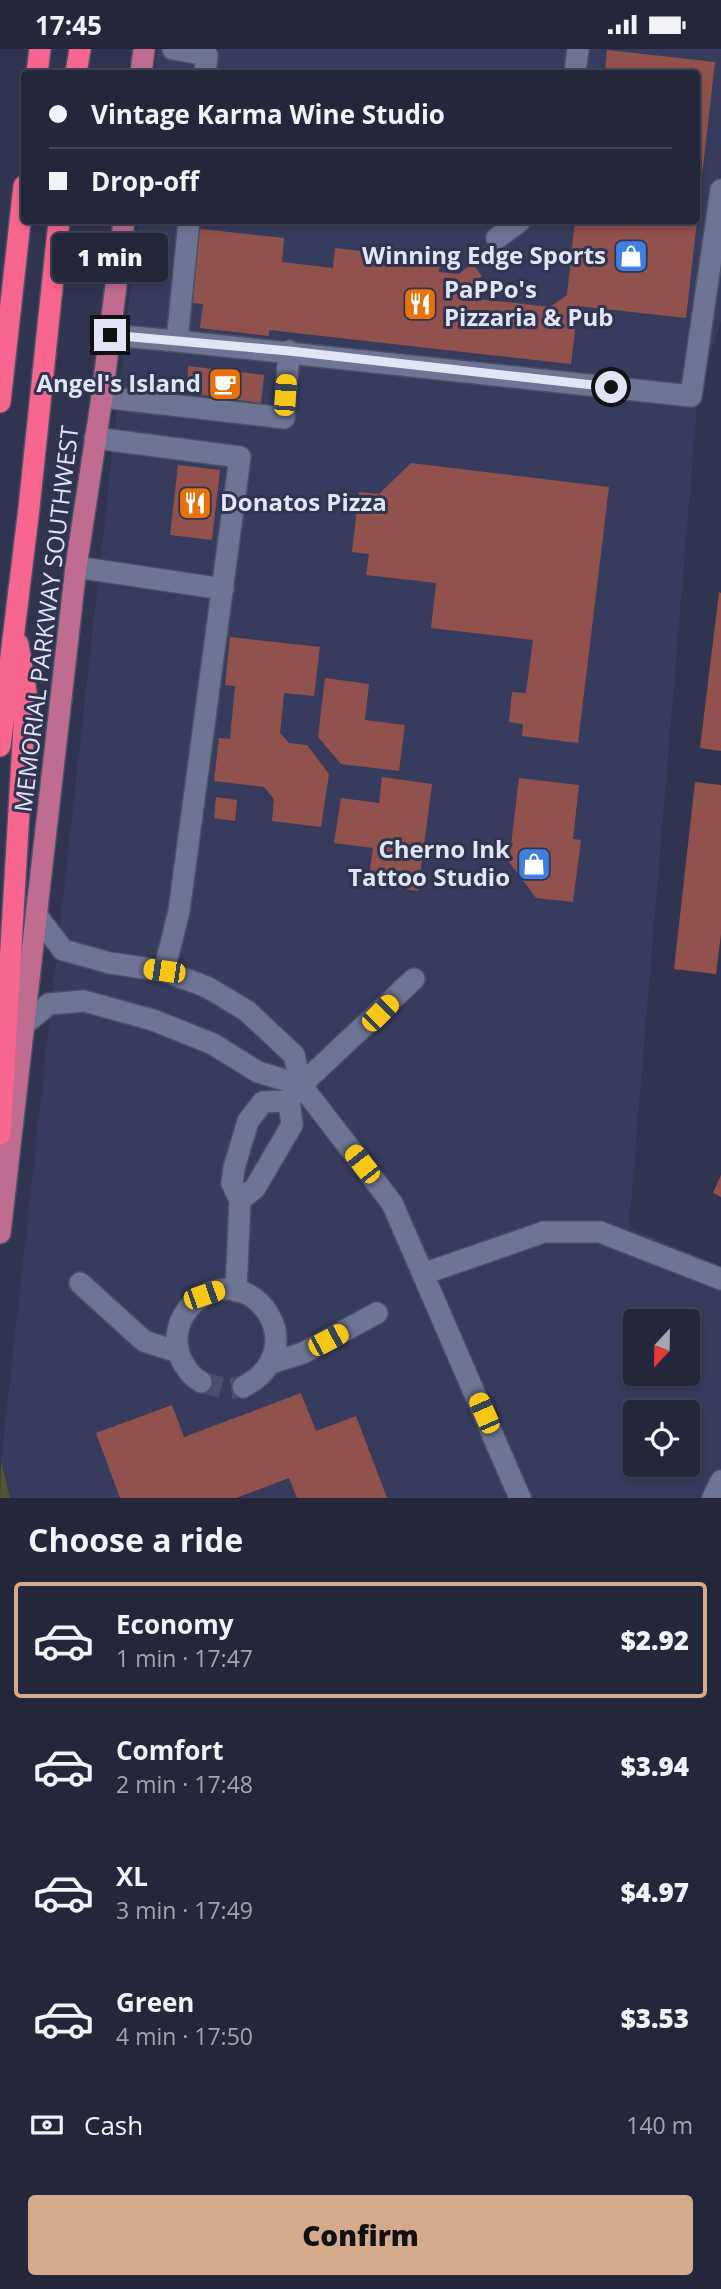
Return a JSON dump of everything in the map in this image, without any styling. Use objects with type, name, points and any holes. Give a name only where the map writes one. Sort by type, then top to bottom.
[{"type":"highway","points":[[37,70],[40,49]]},
{"type":"highway","points":[[76,70],[80,49]]},
{"type":"highway","points":[[0,402],[21,213]]},
{"type":"highway","name":"MEMORIAL PARKWAY SOUTHWEST","points":[[0,746],[59,224]]},
{"type":"highway","points":[[0,1134],[26,692],[14,621]]},
{"type":"main road","points":[[141,70],[144,49]]},
{"type":"main road","name":"MEMORIAL PARKWAY SOUTHWEST","points":[[0,1233],[76,567],[102,397],[124,224]]},
{"type":"street","points":[[173,49],[206,59]]},
{"type":"street","points":[[575,70],[578,49]]},
{"type":"street","points":[[110,335],[289,351],[691,396],[721,190]]},
{"type":"street","points":[[177,341],[189,224]]},
{"type":"street","points":[[497,238],[516,224]]},
{"type":"street","points":[[102,397],[284,418],[289,351]]},
{"type":"street","points":[[96,438],[240,457],[179,911],[164,971]]},
{"type":"street","points":[[76,567],[223,589]]},
{"type":"street","points":[[37,916],[63,950],[110,963],[164,971],[207,987],[247,1011],[294,1055],[292,1125],[255,1188],[240,1199]]},
{"type":"street","points":[[236,1291],[240,1199],[232,1183],[248,1121],[263,1101],[295,1093],[414,979]]},
{"type":"street","points":[[26,1023],[50,1004],[84,1001],[165,1025],[214,1044],[295,1093],[393,1203],[520,1498]]},
{"type":"street","points":[[423,1274],[544,1232],[565,1230],[600,1232],[721,1279]]},
{"type":"street","points":[[80,1283],[144,1341],[178,1352]]},
{"type":"street","points":[[201,1382],[185,1367],[178,1352],[177,1335],[181,1319],[190,1305],[204,1295],[219,1290],[236,1291],[251,1296],[264,1306],[273,1320],[277,1336],[271,1363],[257,1379],[243,1387]]},
{"type":"street","points":[[271,1363],[303,1353],[377,1313]]},
{"type":"street","points":[[713,1498],[721,1481]]},
{"type":"shaded area","points":[[158,49],[721,49],[721,321],[698,394],[629,1227],[721,1266],[721,1498],[10,1498],[1,1460],[138,224],[700,224],[700,70],[155,70]]},
{"type":"green space","points":[[1,1460],[10,1498],[0,1498]]},
{"type":"building","points":[[607,50],[715,62],[700,193],[700,70],[605,70]]},
{"type":"building","points":[[575,224],[697,224],[686,318],[578,306],[571,364],[269,330],[269,336],[200,328],[203,304],[184,302],[193,228],[284,238],[282,262],[333,268],[335,248],[440,260],[439,272],[459,274],[472,263],[482,276],[471,285],[470,298],[550,307],[567,295]]},
{"type":"building","name":"Angel's Island","points":[[188,366],[264,375],[261,403],[187,393]]},
{"type":"building","points":[[411,463],[609,487],[578,743],[522,736],[523,724],[509,722],[512,692],[526,693],[533,640],[431,628],[436,583],[366,575],[369,554],[352,552],[359,492],[379,494]]},
{"type":"building","name":"Donatos Pizza","points":[[178,465],[220,470],[212,540],[170,535]]},
{"type":"building","points":[[719,592],[721,593],[721,751],[700,748]]},
{"type":"building","points":[[230,637],[320,647],[314,696],[284,693],[280,733],[289,743],[307,745],[329,774],[321,827],[272,821],[274,799],[264,787],[214,781],[219,738],[230,739],[235,686],[225,685]]},
{"type":"building","points":[[325,678],[369,684],[365,720],[405,725],[399,771],[341,764],[318,737]]},
{"type":"building","points":[[382,777],[432,784],[418,891],[368,884],[373,848],[334,843],[341,798],[379,803]]},
{"type":"building","points":[[519,778],[579,785],[573,839],[581,840],[573,902],[536,898],[509,862]]},
{"type":"building","points":[[695,782],[721,785],[721,934],[716,974],[674,969]]},
{"type":"building","points":[[216,797],[237,800],[235,821],[214,818]]},
{"type":"building","points":[[721,1175],[721,1197],[713,1193]]},
{"type":"building","points":[[301,1393],[316,1431],[356,1416],[387,1498],[297,1498],[289,1478],[236,1498],[120,1498],[96,1433],[172,1405],[184,1437]]},
{"type":"tunnel","points":[[201,1382],[227,1389],[243,1387]]},
{"type":"place","name":"Winning Edge Sports","points":[[631,256]]},
{"type":"place","name":"PaPPo's Pizzaria & Pub","points":[[420,304]]},
{"type":"place","name":"Angel's Island","points":[[225,384]]},
{"type":"place","name":"Donatos Pizza","points":[[195,503]]},
{"type":"place","name":"Cherno Ink Tattoo Studio","points":[[534,864]]},
{"type":"route","points":[[110,335],[289,351],[611,387]]}]
